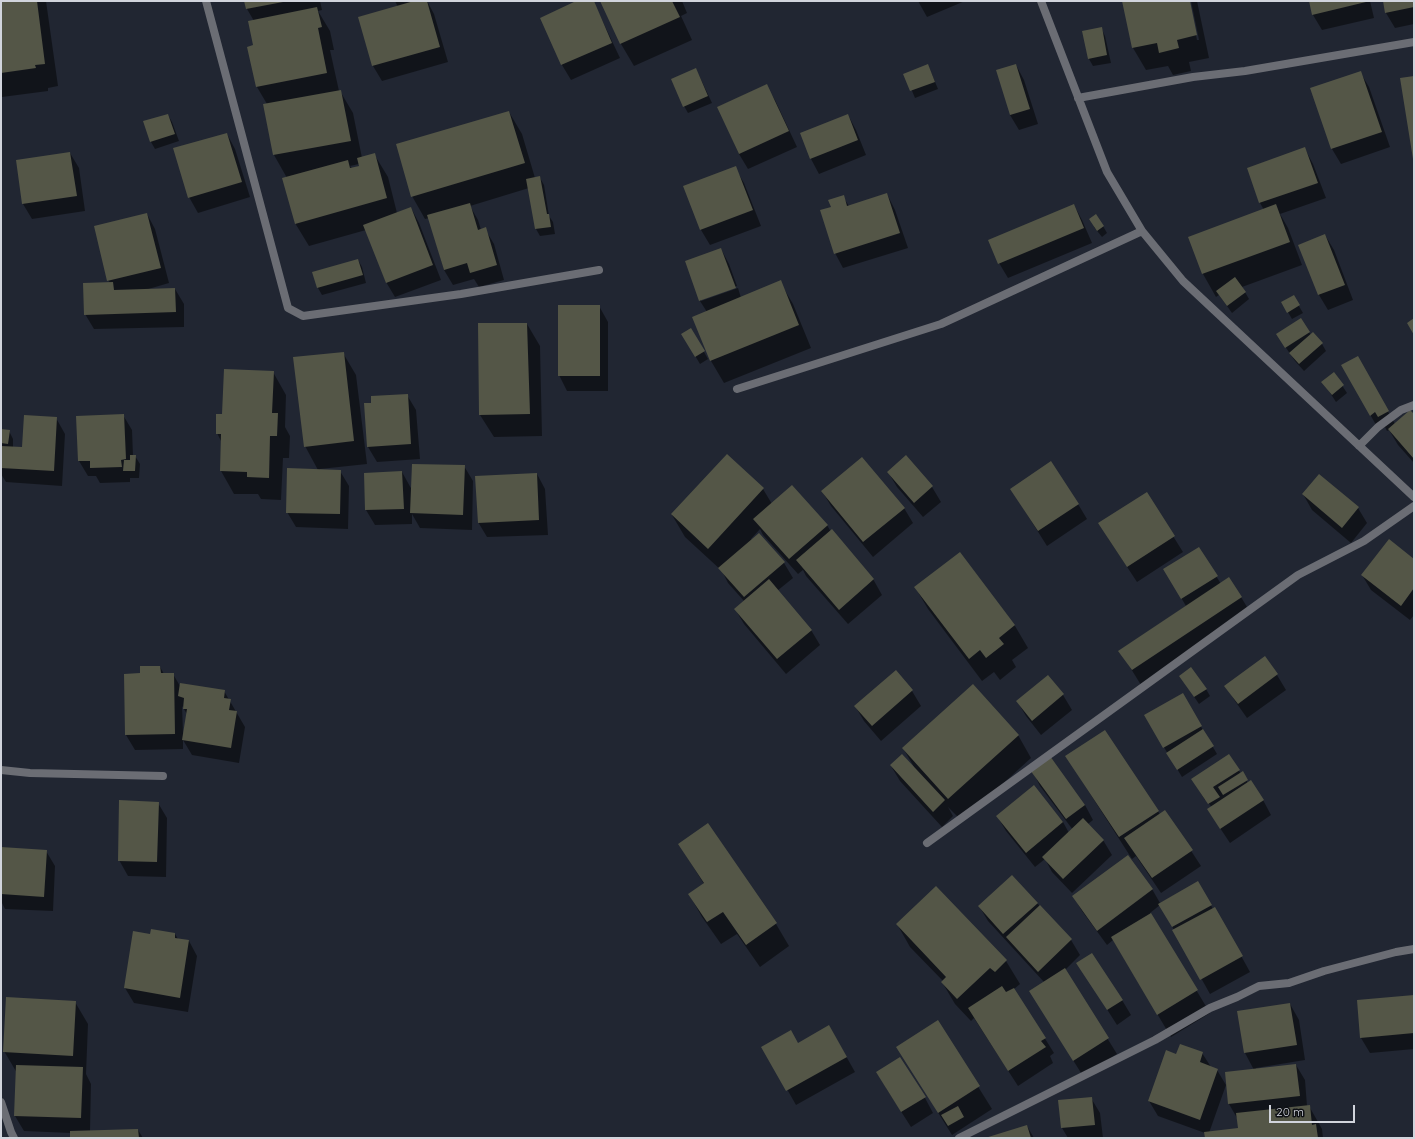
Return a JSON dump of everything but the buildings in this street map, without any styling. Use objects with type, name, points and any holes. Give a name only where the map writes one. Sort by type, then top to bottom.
[{"type":"street","points":[[206,1],[288,308],[303,316],[460,294],[599,270]]},
{"type":"street","points":[[1041,1],[1107,172],[1142,231],[1183,281],[1414,497]]},
{"type":"street","points":[[1078,98],[1186,78],[1245,71],[1414,42]]},
{"type":"street","points":[[737,389],[941,324],[1142,231]]},
{"type":"street","points":[[1359,446],[1378,427],[1401,410],[1414,405]]},
{"type":"street","points":[[927,843],[1298,575],[1364,541],[1414,506]]},
{"type":"street","points":[[1,770],[30,773],[163,776]]},
{"type":"street","points":[[959,1138],[1155,1040],[1210,1008],[1237,997],[1258,986],[1289,982],[1389,954],[1414,950]]},
{"type":"street","points":[[1,1102],[14,1138]]}]
